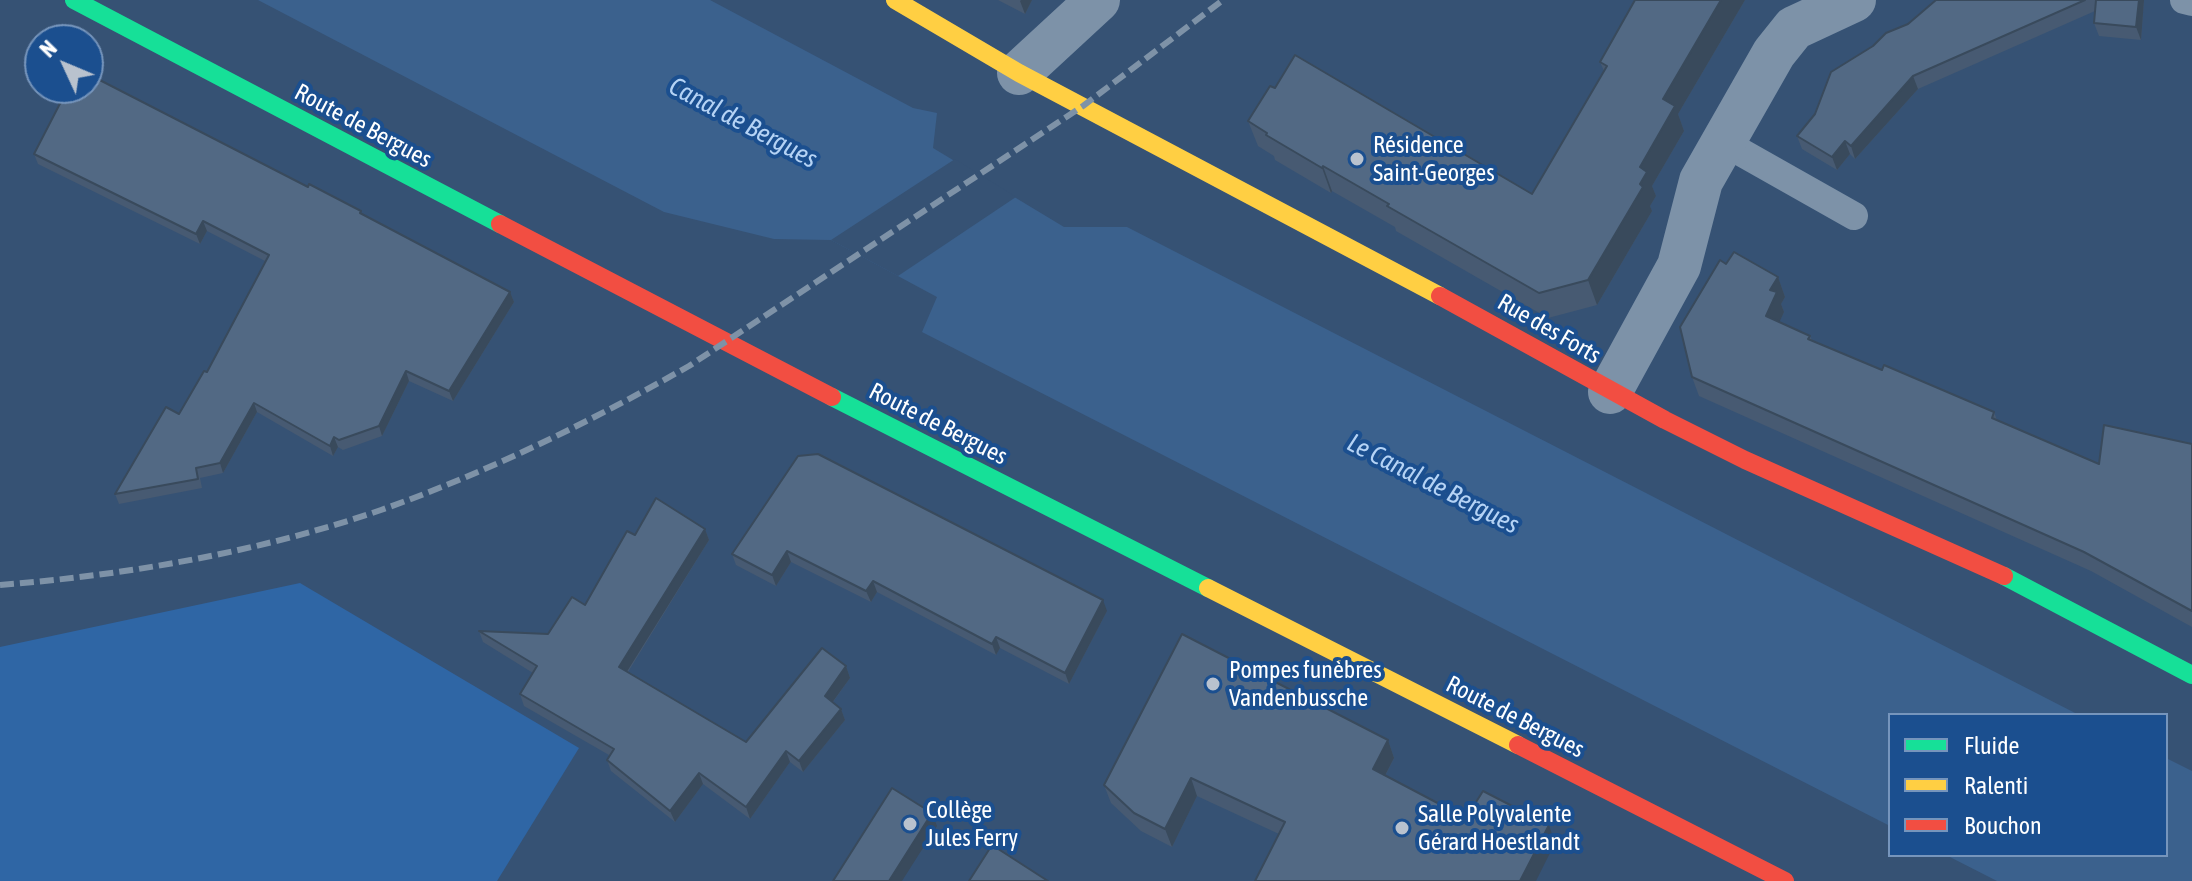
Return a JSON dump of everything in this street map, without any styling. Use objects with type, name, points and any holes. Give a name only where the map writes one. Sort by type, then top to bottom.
[{"type":"main road","name":"Route de Bergues","points":[[74,0],[755,358],[1785,881]]},
{"type":"main road","name":"Rue des Forts","points":[[895,0],[1019,73],[1487,321],[1610,392],[1745,460],[2018,582],[2192,675]]},
{"type":"street","points":[[1019,73],[1098,0]]},
{"type":"street","points":[[1610,392],[1671,285],[1682,256],[1701,181],[1783,40],[1794,28],[1854,0]]},
{"type":"lane","points":[[2184,0],[2192,2]]},
{"type":"lane","points":[[1723,142],[1854,216]]},
{"type":"shaded area","points":[[300,583],[579,748],[497,881],[0,881],[0,647]]},
{"type":"water","points":[[258,0],[710,0],[913,108],[937,113],[933,148],[1064,227],[1127,227],[2075,713],[1888,713],[1888,825],[922,332],[937,297],[831,240],[774,239],[664,212]]},
{"type":"water","points":[[2168,759],[2192,771],[2192,881],[1997,881],[1950,857],[2168,857]]},
{"type":"pier","points":[[955,159],[1016,197],[898,276],[831,240]]},
{"type":"building","name":"Résidence Saint-Georges","points":[[1635,0],[1721,0],[1663,99],[1675,106],[1640,167],[1647,172],[1640,184],[1643,187],[1588,280],[1539,293],[1266,135],[1248,121],[1270,86],[1275,88],[1295,55],[1532,194],[1607,66],[1600,62]]},
{"type":"building","points":[[1936,0],[2085,0],[1913,76],[1851,146],[1845,141],[1832,157],[1797,136],[1815,114],[1831,72],[1873,46],[1886,33],[1908,24]]},
{"type":"building","points":[[2096,0],[2139,0],[2136,27],[2094,23]]},
{"type":"building","points":[[104,82],[308,187],[309,184],[510,292],[449,391],[406,371],[379,426],[339,440],[334,437],[330,446],[254,403],[220,463],[196,468],[198,479],[115,494],[166,407],[179,414],[204,371],[207,372],[269,255],[203,221],[196,234],[34,154],[60,104],[104,104]]},
{"type":"building","points":[[1734,252],[1778,277],[1770,290],[1777,292],[1766,316],[1810,336],[1808,339],[1882,370],[1884,365],[1994,412],[1992,418],[2099,464],[2104,425],[2192,444],[2192,611],[2084,552],[1692,377],[1680,327],[1720,260],[1726,264]]},
{"type":"building","points":[[818,454],[1103,600],[1065,673],[996,637],[992,644],[873,581],[866,591],[787,551],[772,575],[732,554],[798,456]]},
{"type":"building","points":[[656,498],[705,529],[619,667],[746,742],[822,648],[846,666],[825,696],[841,709],[799,761],[786,751],[746,807],[699,773],[670,811],[607,760],[614,749],[520,694],[537,666],[479,631],[548,634],[572,597],[585,605],[627,531],[635,535]]},
{"type":"building","points":[[1182,634],[1388,740],[1373,769],[1466,818],[1483,791],[1549,825],[1520,881],[1255,881],[1285,822],[1191,778],[1165,829],[1134,813],[1104,785]]},
{"type":"building","points":[[892,788],[932,813],[889,881],[833,881]]},
{"type":"building","points":[[992,845],[1048,881],[969,881]]},
{"type":"railway","points":[[0,585],[145,568],[288,538],[381,510],[538,445],[689,366],[1083,106],[1223,0]]},
{"type":"traffic: fast","points":[[74,0],[500,224]]},
{"type":"traffic: fast","points":[[832,397],[1208,588]]},
{"type":"traffic: fast","points":[[2004,576],[2192,675]]},
{"type":"traffic: slow","points":[[895,0],[1019,73],[1440,296]]},
{"type":"traffic: slow","points":[[1208,588],[1518,745]]},
{"type":"traffic: jam","points":[[500,224],[832,397]]},
{"type":"traffic: jam","points":[[1440,296],[1665,420],[1745,460],[2004,576]]},
{"type":"traffic: jam","points":[[1518,745],[1785,881]]},
{"type":"place","name":"Résidence Saint-Georges","points":[[1357,159]]},
{"type":"place","name":"Pompes funèbres Vandenbussche","points":[[1213,684]]},
{"type":"place","name":"Collège Jules Ferry","points":[[910,824]]},
{"type":"place","name":"Salle Polyvalente Gérard Hoestlandt","points":[[1402,828]]},
{"type":"water label","name":"Canal de Bergues","points":[[743,123]]},
{"type":"water label","name":"Le Canal de Bergues","points":[[1433,484]]}]
